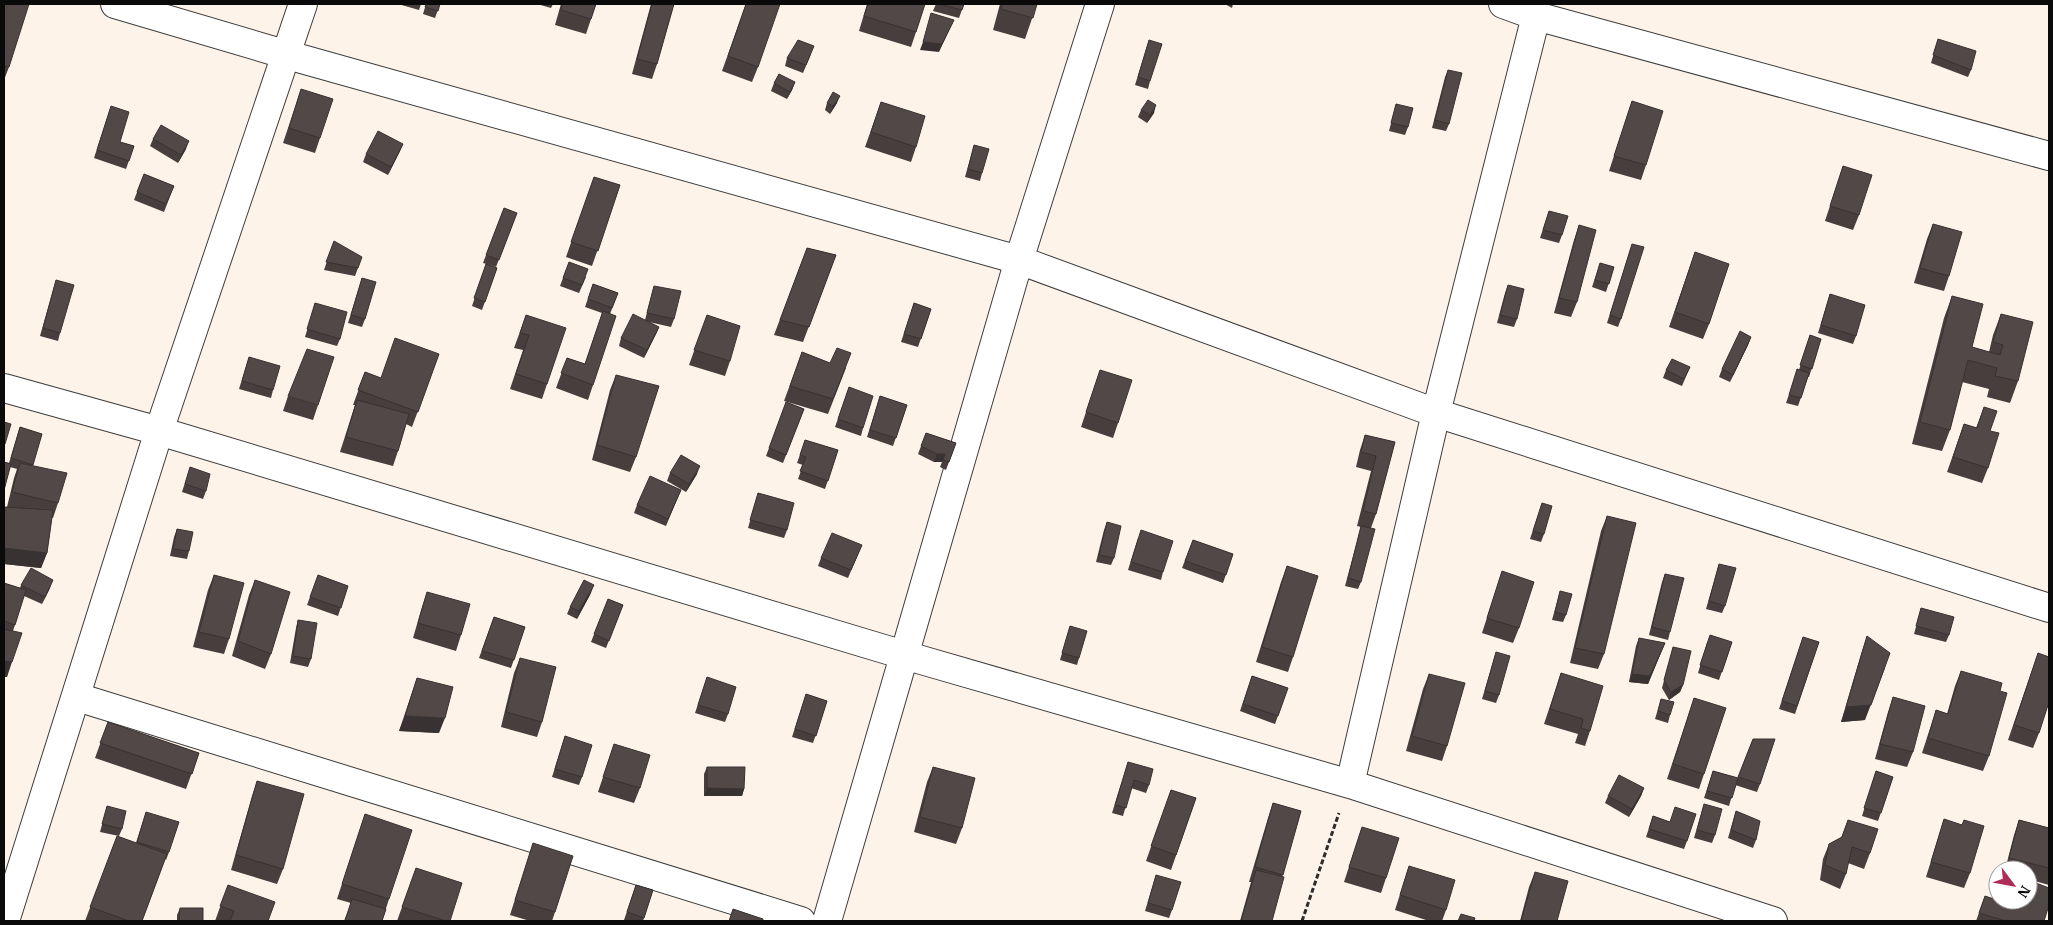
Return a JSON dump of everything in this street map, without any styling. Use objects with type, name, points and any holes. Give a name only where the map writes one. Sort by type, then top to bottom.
[{"type":"street","points":[[115,4],[284,54],[1019,260],[1436,413],[2049,608]]},
{"type":"street","points":[[5,921],[160,431],[284,54],[303,4]]},
{"type":"street","points":[[828,921],[1019,260],[1100,4]]},
{"type":"street","points":[[1504,4],[1536,16],[2049,156]]},
{"type":"street","points":[[1350,784],[1436,413],[1536,16]]},
{"type":"street","points":[[4,388],[160,431],[904,655],[1350,784],[1772,921]]},
{"type":"street","points":[[77,696],[801,921]]},
{"type":"path","points":[[1302,921],[1350,784]]},
{"type":"building","points":[[4,4],[29,4],[9,67],[4,66]]},
{"type":"building","points":[[426,4],[440,4],[438,11],[425,7]]},
{"type":"building","points":[[562,4],[596,4],[591,19],[561,10]]},
{"type":"building","points":[[652,4],[674,4],[657,64],[637,59]]},
{"type":"building","points":[[746,4],[780,4],[758,67],[728,56]]},
{"type":"building","points":[[868,4],[925,4],[916,32],[864,16]]},
{"type":"building","points":[[939,4],[964,4],[962,10]]},
{"type":"building","points":[[1002,4],[1037,4],[1033,18],[1001,9]]},
{"type":"building","points":[[931,13],[954,20],[942,44],[923,42]]},
{"type":"building","points":[[1938,39],[1976,51],[1971,70],[1933,55]]},
{"type":"building","points":[[798,40],[814,46],[806,65],[787,58]]},
{"type":"building","points":[[1149,40],[1162,44],[1150,81],[1138,77]]},
{"type":"building","points":[[1448,70],[1462,73],[1449,124],[1435,120]]},
{"type":"building","points":[[779,74],[795,82],[790,92],[774,83]]},
{"type":"building","points":[[301,89],[333,99],[320,138],[289,128]]},
{"type":"building","points":[[833,92],[840,96],[833,106],[827,103]]},
{"type":"building","points":[[1148,100],[1156,105],[1150,115],[1141,110]]},
{"type":"building","points":[[1632,101],[1663,111],[1646,165],[1614,156]]},
{"type":"building","points":[[881,102],[925,116],[916,147],[871,132]]},
{"type":"building","points":[[1396,104],[1413,108],[1408,127],[1391,123]]},
{"type":"building","points":[[111,106],[129,112],[120,142],[134,146],[129,161],[97,150]]},
{"type":"building","points":[[161,125],[189,141],[181,155],[153,139]]},
{"type":"building","points":[[378,131],[403,144],[391,167],[366,154]]},
{"type":"building","points":[[974,145],[989,149],[982,173],[968,169]]},
{"type":"building","points":[[1843,166],[1872,175],[1859,215],[1830,206]]},
{"type":"building","points":[[144,174],[174,186],[166,204],[137,192]]},
{"type":"building","points":[[594,177],[620,185],[598,251],[571,242]]},
{"type":"building","points":[[504,208],[517,213],[499,260],[486,255]]},
{"type":"building","points":[[1549,211],[1568,216],[1562,235],[1543,230]]},
{"type":"building","points":[[1933,224],[1962,232],[1949,276],[1920,268]]},
{"type":"building","points":[[1579,225],[1596,230],[1577,302],[1559,298]]},
{"type":"building","points":[[334,241],[362,257],[358,268],[326,262]]},
{"type":"building","points":[[1632,244],[1644,247],[1621,319],[1610,315]]},
{"type":"building","points":[[807,248],[836,255],[809,327],[780,320]]},
{"type":"building","points":[[1695,252],[1729,264],[1709,324],[1675,312]]},
{"type":"building","points":[[569,262],[588,269],[582,285],[563,278]]},
{"type":"building","points":[[1600,263],[1614,267],[1609,284],[1595,280]]},
{"type":"building","points":[[486,264],[497,268],[485,302],[474,298]]},
{"type":"building","points":[[362,278],[376,282],[365,319],[351,315]]},
{"type":"building","points":[[56,280],[74,285],[60,333],[43,328]]},
{"type":"building","points":[[593,284],[618,293],[612,308],[588,299]]},
{"type":"building","points":[[1508,285],[1524,289],[1517,319],[1500,315]]},
{"type":"building","points":[[654,286],[681,291],[674,319],[647,313]]},
{"type":"building","points":[[1830,294],[1865,305],[1856,336],[1821,325]]},
{"type":"building","points":[[1952,296],[1983,304],[1972,347],[2000,355],[2003,345],[1993,342],[2001,314],[2033,322],[2018,381],[1995,376],[1997,368],[1968,360],[1950,430],[1920,422]]},
{"type":"building","points":[[315,303],[347,312],[340,339],[307,329]]},
{"type":"building","points":[[914,303],[931,309],[921,339],[904,334]]},
{"type":"building","points":[[603,311],[616,316],[593,385],[561,373],[567,358],[585,364]]},
{"type":"building","points":[[633,314],[659,327],[647,350],[621,338]]},
{"type":"building","points":[[526,315],[566,328],[547,384],[516,374],[529,335],[520,333]]},
{"type":"building","points":[[707,315],[740,326],[730,361],[694,350]]},
{"type":"building","points":[[1740,331],[1751,337],[1733,375],[1722,369]]},
{"type":"building","points":[[1810,335],[1821,339],[1812,369],[1800,365]]},
{"type":"building","points":[[395,338],[439,354],[418,412],[358,390],[365,372],[381,378]]},
{"type":"building","points":[[837,348],[851,353],[833,399],[790,386],[802,352],[830,363]]},
{"type":"building","points":[[307,349],[334,357],[318,405],[288,396]]},
{"type":"building","points":[[249,357],[280,366],[273,390],[242,381]]},
{"type":"building","points":[[1672,359],[1690,367],[1684,379],[1666,370]]},
{"type":"building","points":[[1797,369],[1809,373],[1801,398],[1789,395]]},
{"type":"building","points":[[1100,370],[1132,380],[1118,423],[1086,412]]},
{"type":"building","points":[[616,375],[659,386],[636,457],[597,445]]},
{"type":"building","points":[[849,387],[873,396],[863,428],[838,419]]},
{"type":"building","points":[[880,396],[907,405],[896,438],[870,430]]},
{"type":"building","points":[[357,400],[409,414],[398,451],[346,437]]},
{"type":"building","points":[[786,402],[804,409],[786,455],[769,448]]},
{"type":"building","points":[[1984,407],[1997,411],[1990,431],[1999,433],[1988,468],[1953,457],[1964,424],[1977,428]]},
{"type":"building","points":[[4,422],[11,424],[5,444],[4,444]]},
{"type":"building","points":[[20,427],[42,434],[33,465],[11,458]]},
{"type":"building","points":[[926,433],[956,443],[949,462],[943,460],[945,454],[937,454],[921,446]]},
{"type":"building","points":[[1365,435],[1395,442],[1376,514],[1363,511],[1376,456],[1361,452]]},
{"type":"building","points":[[805,440],[838,450],[828,481],[800,471],[806,457],[800,455]]},
{"type":"building","points":[[681,455],[700,466],[689,484],[670,473]]},
{"type":"building","points":[[4,462],[11,464],[4,490]]},
{"type":"building","points":[[20,463],[67,473],[58,503],[12,492]]},
{"type":"building","points":[[190,467],[210,474],[206,491],[185,484]]},
{"type":"building","points":[[650,476],[681,490],[668,519],[637,505]]},
{"type":"building","points":[[758,493],[794,503],[787,530],[750,520]]},
{"type":"building","points":[[1542,503],[1552,506],[1544,534],[1533,531]]},
{"type":"building","points":[[4,507],[53,510],[47,553],[4,548]]},
{"type":"building","points":[[1607,516],[1636,523],[1604,654],[1575,648]]},
{"type":"building","points":[[1107,522],[1121,526],[1114,558],[1099,555]]},
{"type":"building","points":[[1361,526],[1375,529],[1361,582],[1348,578]]},
{"type":"building","points":[[177,529],[193,532],[189,551],[173,549]]},
{"type":"building","points":[[1141,530],[1173,541],[1163,572],[1131,562]]},
{"type":"building","points":[[832,533],[862,545],[851,570],[821,558]]},
{"type":"building","points":[[1193,540],[1233,554],[1226,575],[1185,561]]},
{"type":"building","points":[[1719,564],[1736,568],[1725,606],[1709,601]]},
{"type":"building","points":[[1287,566],[1318,576],[1293,657],[1262,647]]},
{"type":"building","points":[[31,568],[53,580],[45,597],[21,585]]},
{"type":"building","points":[[1502,571],[1534,582],[1519,628],[1487,618]]},
{"type":"building","points":[[1665,574],[1684,578],[1670,632],[1652,627]]},
{"type":"building","points":[[214,575],[244,583],[229,639],[199,632]]},
{"type":"building","points":[[318,575],[348,586],[341,608],[310,597]]},
{"type":"building","points":[[255,580],[290,592],[271,654],[238,641]]},
{"type":"building","points":[[584,580],[594,585],[579,611],[570,607]]},
{"type":"building","points":[[4,583],[26,590],[15,625],[4,621]]},
{"type":"building","points":[[1560,591],[1572,594],[1566,615],[1555,612]]},
{"type":"building","points":[[427,592],[470,604],[461,635],[418,623]]},
{"type":"building","points":[[608,599],[623,605],[609,641],[594,634]]},
{"type":"building","points":[[1921,608],[1954,617],[1949,635],[1916,626]]},
{"type":"building","points":[[494,617],[525,627],[514,660],[482,651]]},
{"type":"building","points":[[298,620],[317,623],[311,659],[293,656]]},
{"type":"building","points":[[1070,626],[1087,631],[1079,658],[1062,653]]},
{"type":"building","points":[[4,629],[22,633],[12,662],[4,661]]},
{"type":"building","points":[[1710,635],[1732,642],[1722,672],[1700,665]]},
{"type":"building","points":[[1867,636],[1890,653],[1871,705],[1846,707]]},
{"type":"building","points":[[1803,637],[1819,642],[1797,706],[1782,701]]},
{"type":"building","points":[[1639,638],[1665,643],[1650,676],[1632,674]]},
{"type":"building","points":[[1673,647],[1691,651],[1683,685],[1671,692],[1664,680]]},
{"type":"building","points":[[1496,652],[1510,656],[1499,695],[1485,691]]},
{"type":"building","points":[[2038,653],[2049,657],[2049,702],[2039,733],[2014,725]]},
{"type":"building","points":[[520,658],[556,667],[542,722],[506,712]]},
{"type":"building","points":[[1961,671],[2002,683],[2000,691],[2007,693],[1989,756],[1928,738],[1936,710],[1948,714]]},
{"type":"building","points":[[1561,673],[1603,686],[1590,731],[1581,728],[1583,719],[1550,709]]},
{"type":"building","points":[[1429,674],[1465,683],[1447,746],[1412,736]]},
{"type":"building","points":[[1252,676],[1288,688],[1278,716],[1243,704]]},
{"type":"building","points":[[707,677],[736,687],[728,714],[698,705]]},
{"type":"building","points":[[417,678],[453,687],[445,718],[405,716]]},
{"type":"building","points":[[806,694],[827,701],[816,736],[795,729]]},
{"type":"building","points":[[1893,697],[1925,706],[1913,752],[1880,744]]},
{"type":"building","points":[[1694,698],[1726,708],[1704,774],[1673,764]]},
{"type":"building","points":[[1661,699],[1674,702],[1670,715],[1658,711]]},
{"type":"building","points":[[108,722],[199,753],[192,774],[100,743]]},
{"type":"building","points":[[565,736],[592,745],[582,777],[555,769]]},
{"type":"building","points":[[1753,739],[1775,739],[1760,784],[1738,777]]},
{"type":"building","points":[[614,744],[650,755],[640,788],[603,777]]},
{"type":"building","points":[[1128,762],[1153,769],[1149,785],[1134,780],[1126,808],[1115,805]]},
{"type":"building","points":[[707,767],[745,767],[744,789],[707,788]]},
{"type":"building","points":[[933,767],[975,778],[962,828],[920,817]]},
{"type":"building","points":[[1713,771],[1738,778],[1732,798],[1707,791]]},
{"type":"building","points":[[1876,771],[1893,777],[1881,813],[1864,808]]},
{"type":"building","points":[[1619,775],[1644,788],[1632,809],[1608,796]]},
{"type":"building","points":[[257,781],[304,794],[283,869],[236,855]]},
{"type":"building","points":[[1171,790],[1196,798],[1176,855],[1151,846]]},
{"type":"building","points":[[1273,803],[1301,811],[1283,875],[1255,867]]},
{"type":"building","points":[[1704,804],[1722,809],[1715,835],[1697,830]]},
{"type":"building","points":[[107,806],[126,811],[122,829],[102,824]]},
{"type":"building","points":[[1675,807],[1696,814],[1687,841],[1649,829],[1653,816],[1670,822]]},
{"type":"building","points":[[1736,811],[1760,821],[1756,840],[1731,830]]},
{"type":"building","points":[[146,812],[179,822],[169,852],[137,842]]},
{"type":"building","points":[[365,814],[412,830],[389,899],[342,884]]},
{"type":"building","points":[[1944,819],[1962,825],[1964,820],[1984,826],[1970,873],[1931,862]]},
{"type":"building","points":[[1848,820],[1878,829],[1870,853],[1852,847],[1846,874],[1825,865],[1829,844],[1842,837]]},
{"type":"building","points":[[2019,820],[2049,828],[2049,868],[2038,865],[2038,860],[2009,858]]},
{"type":"building","points":[[1362,827],[1399,838],[1386,878],[1349,867]]},
{"type":"building","points":[[117,836],[167,854],[142,921],[129,921],[90,907]]},
{"type":"building","points":[[533,843],[573,856],[555,912],[515,900]]},
{"type":"building","points":[[1409,866],[1455,880],[1446,910],[1400,895]]},
{"type":"building","points":[[416,868],[462,883],[450,921],[402,907]]},
{"type":"building","points":[[1256,870],[1284,877],[1272,921],[1241,921]]},
{"type":"building","points":[[1535,872],[1568,881],[1557,921],[1521,921]]},
{"type":"building","points":[[1156,875],[1181,882],[1172,910],[1148,903]]},
{"type":"building","points":[[2038,884],[2049,888],[2049,905],[2044,921],[2006,921],[1979,913],[1985,896],[1988,897],[1988,910],[2038,910]]},
{"type":"building","points":[[228,885],[275,902],[268,921],[230,921],[234,911],[220,906]]},
{"type":"building","points":[[636,885],[653,890],[644,918],[627,912]]},
{"type":"building","points":[[352,899],[386,909],[382,921],[345,921]]},
{"type":"building","points":[[180,908],[203,908],[203,921],[179,921]]},
{"type":"building","points":[[733,909],[763,919],[763,921],[729,921]]},
{"type":"building","points":[[1461,914],[1475,918],[1474,921],[1458,921]]}]
